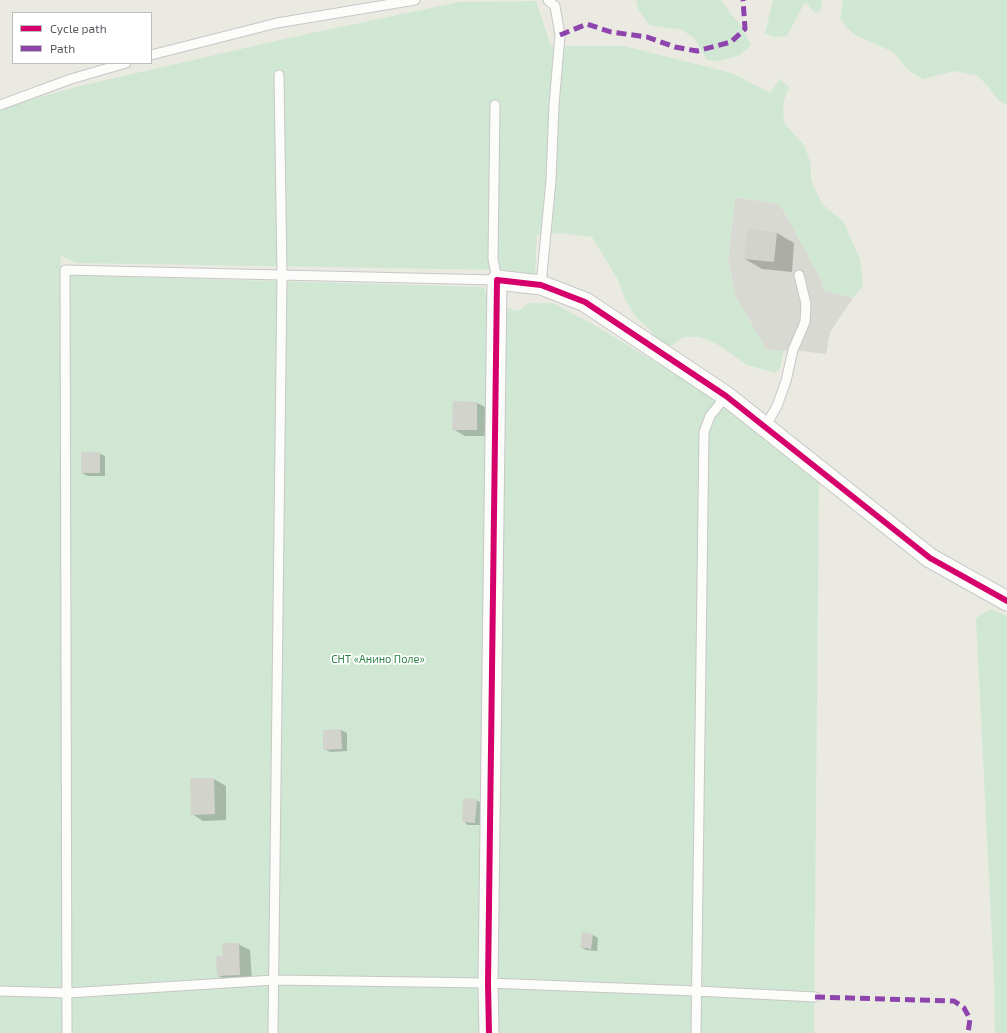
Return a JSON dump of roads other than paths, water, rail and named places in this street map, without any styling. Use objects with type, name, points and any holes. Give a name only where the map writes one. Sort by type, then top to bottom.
[{"type":"street","points":[[489,1033],[488,983],[497,280],[541,285],[585,302],[726,396],[930,558],[1007,601]]},
{"type":"lane","points":[[152,55],[277,23],[415,0]]},
{"type":"lane","points":[[541,285],[551,180],[554,105],[560,35],[555,6],[548,0]]},
{"type":"lane","points":[[0,105],[71,79],[123,64]]},
{"type":"lane","points":[[273,1033],[282,275],[279,75]]},
{"type":"lane","points":[[66,1033],[65,270],[497,280],[493,259],[495,105]]},
{"type":"lane","points":[[765,428],[777,406],[786,381],[793,350],[805,322],[806,304],[799,275]]},
{"type":"lane","points":[[696,1033],[704,432],[710,416],[726,396]]},
{"type":"lane","points":[[0,991],[67,993],[274,980],[488,983],[815,997]]},
{"type":"park label","name":"СНТ «Анино Поле»","points":[[378,659]]}]
